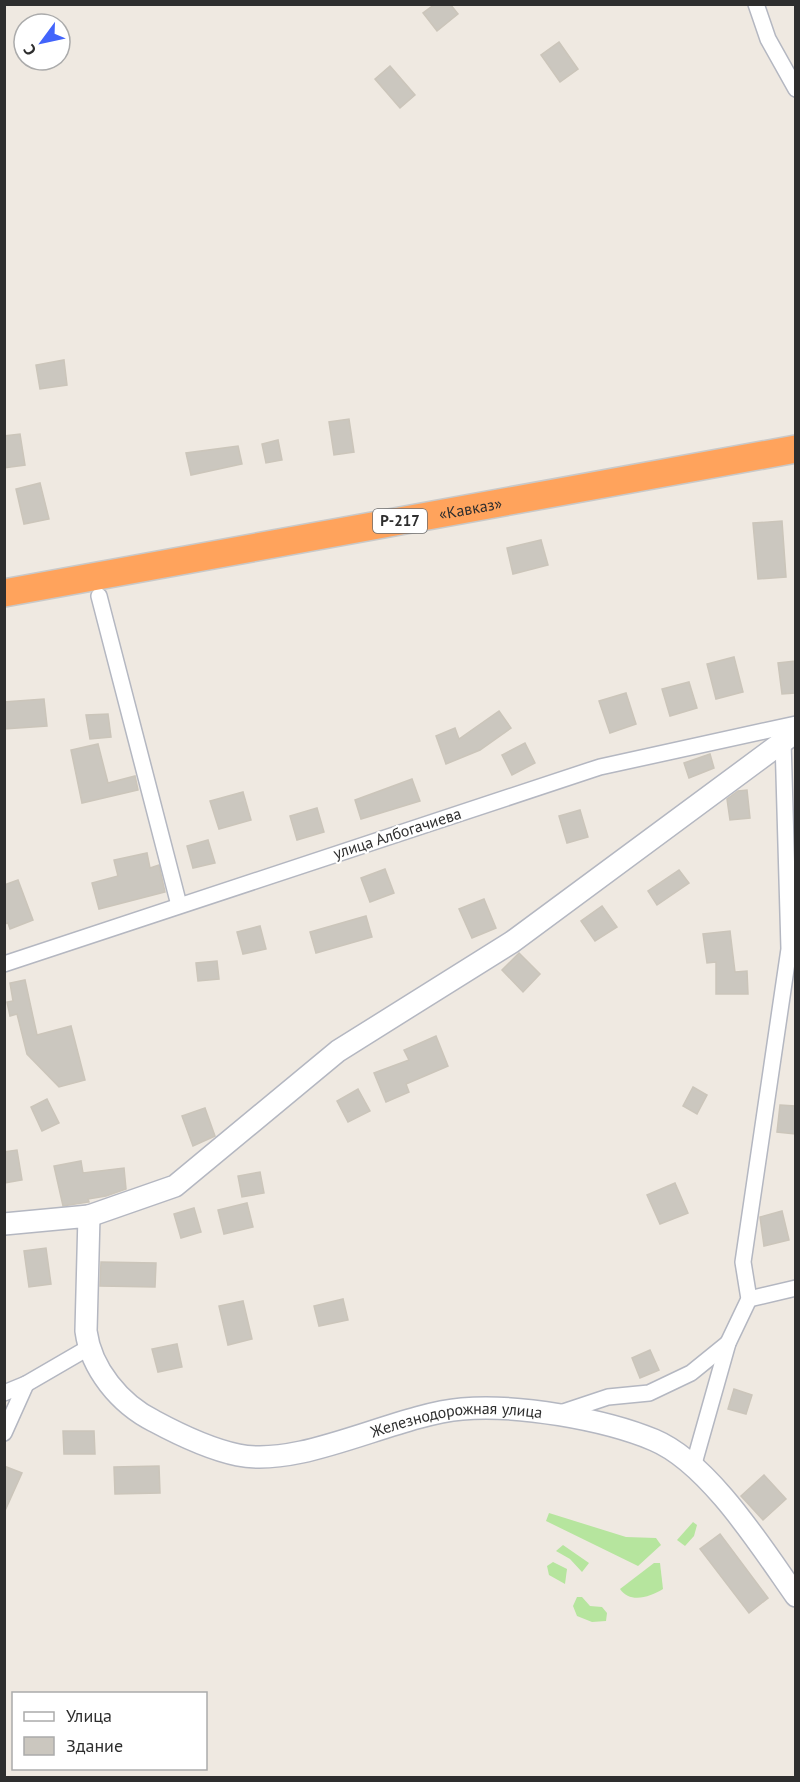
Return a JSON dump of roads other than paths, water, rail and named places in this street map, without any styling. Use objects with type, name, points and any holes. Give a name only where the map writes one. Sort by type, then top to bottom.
[{"type":"highway","name":"«Кавказ»","points":[[4,593],[795,449]]},
{"type":"street","points":[[756,4],[768,39],[795,89]]},
{"type":"street","points":[[99,596],[179,905]]},
{"type":"street","points":[[4,1224],[89,1216],[175,1186],[338,1051],[512,942],[791,732]]},
{"type":"street","points":[[693,1467],[728,1343],[749,1299],[743,1262],[789,949],[791,732]]},
{"type":"street","name":"улица Албогачиева","points":[[4,964],[600,767],[791,732]]},
{"type":"street","name":"Железнодорожная улица","points":[[89,1216],[86,1331],[88,1348],[112,1387],[140,1414],[186,1438],[238,1455],[294,1454],[402,1421],[462,1409],[512,1410],[555,1415],[655,1440],[693,1467],[737,1513],[795,1596]]},
{"type":"street","points":[[749,1299],[795,1288]]},
{"type":"street","points":[[555,1415],[608,1397],[649,1393],[691,1373],[728,1343]]},
{"type":"street","points":[[4,1393],[26,1384],[88,1348]]},
{"type":"street","points":[[4,1433],[26,1384]]}]
